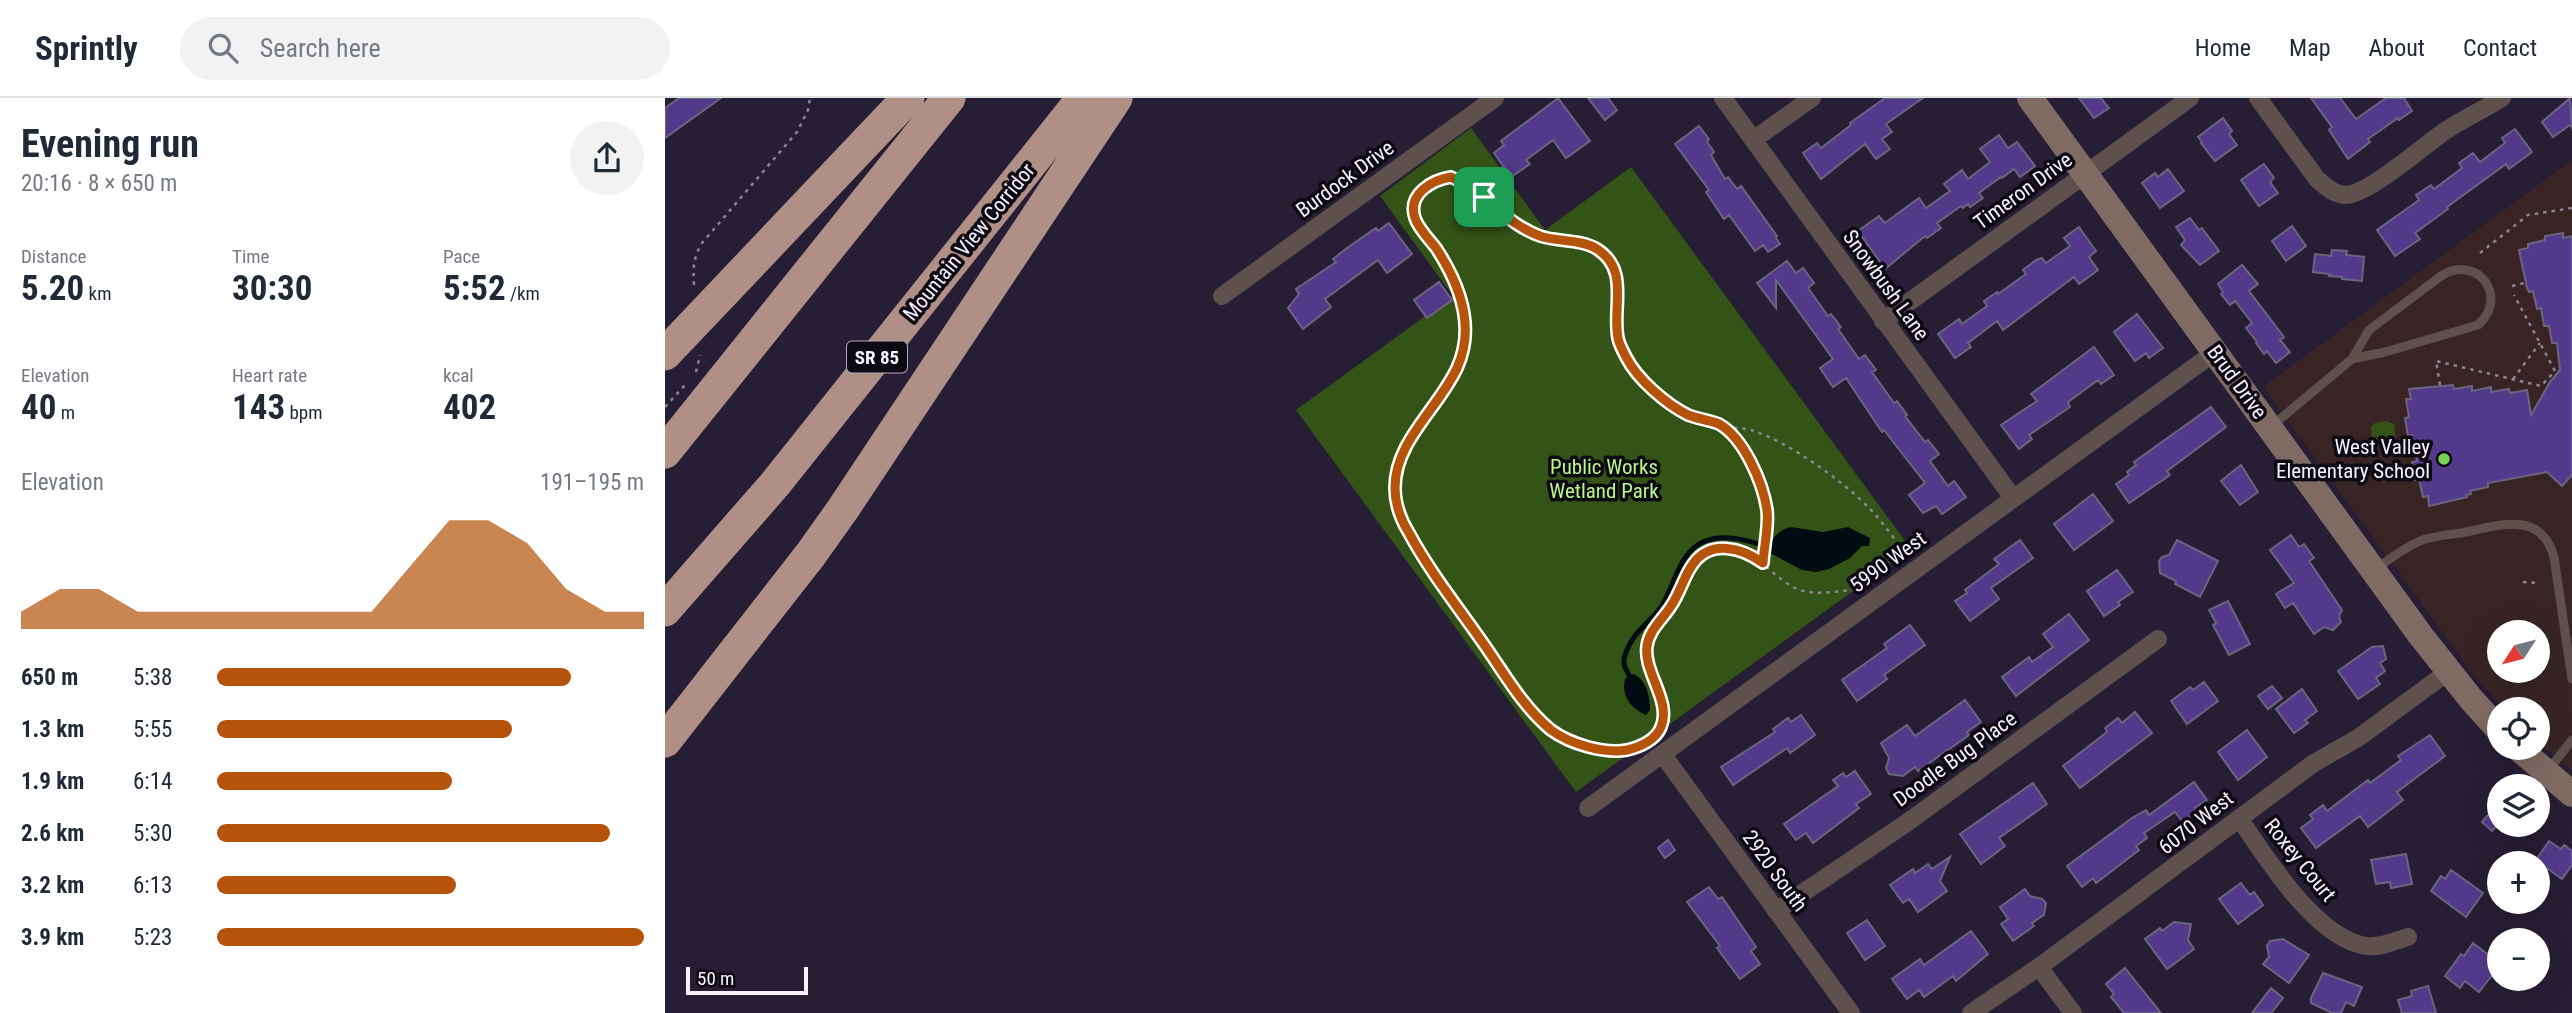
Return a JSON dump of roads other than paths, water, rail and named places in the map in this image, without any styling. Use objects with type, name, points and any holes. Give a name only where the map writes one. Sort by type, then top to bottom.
[{"type":"highway","points":[[665,354],[908,98]]},
{"type":"highway","points":[[665,452],[949,98]]},
{"type":"highway","name":"Mountain View Corridor","points":[[665,610],[775,484],[1083,98]]},
{"type":"highway","points":[[665,741],[819,543],[1116,98]]},
{"type":"main road","name":"Brud Drive","points":[[2030,98],[2374,570],[2449,671],[2487,716]]},
{"type":"main road","points":[[2532,760],[2572,794]]},
{"type":"street","name":"Burdock Drive","points":[[1222,296],[1495,98]]},
{"type":"street","name":"Snowbush Lane","points":[[1723,98],[2013,498]]},
{"type":"street","points":[[1753,140],[1812,98]]},
{"type":"street","name":"Timeron Drive","points":[[1884,321],[2190,98]]},
{"type":"street","points":[[2258,98],[2317,179],[2328,189],[2343,195],[2370,186],[2449,129],[2501,98]]},
{"type":"street","name":"5990 West","points":[[1588,808],[2215,352]]},
{"type":"street","name":"Doodle Bug Place","points":[[1776,911],[1908,822],[2158,639]]},
{"type":"street","name":"6070 West","points":[[1972,1013],[2207,845],[2238,818],[2314,763],[2358,738],[2449,671]]},
{"type":"street","name":"2920 South","points":[[1663,755],[1851,1013]]},
{"type":"street","name":"Roxey Court","points":[[2238,818],[2288,886],[2321,922],[2353,942],[2366,946],[2408,937]]},
{"type":"street","points":[[2039,967],[2073,1013]]},
{"type":"lane","points":[[2270,428],[2352,359],[2369,330],[2448,272],[2465,269],[2486,281],[2491,305],[2484,319],[2478,324],[2352,359]]},
{"type":"lane","points":[[2374,570],[2420,541],[2510,523],[2535,529],[2547,541],[2554,557],[2572,678]]},
{"type":"lane","points":[[2546,773],[2572,740]]},
{"type":"waterway","points":[[1629,675],[1624,661],[1628,647],[1636,634],[1661,607],[1683,561],[1696,546],[1713,539],[1730,538],[1769,547]]},
{"type":"place","name":"West Valley Elementary School","points":[[2444,459]]},
{"type":"park label","name":"Public Works Wetland Park","points":[[1604,479]]}]
